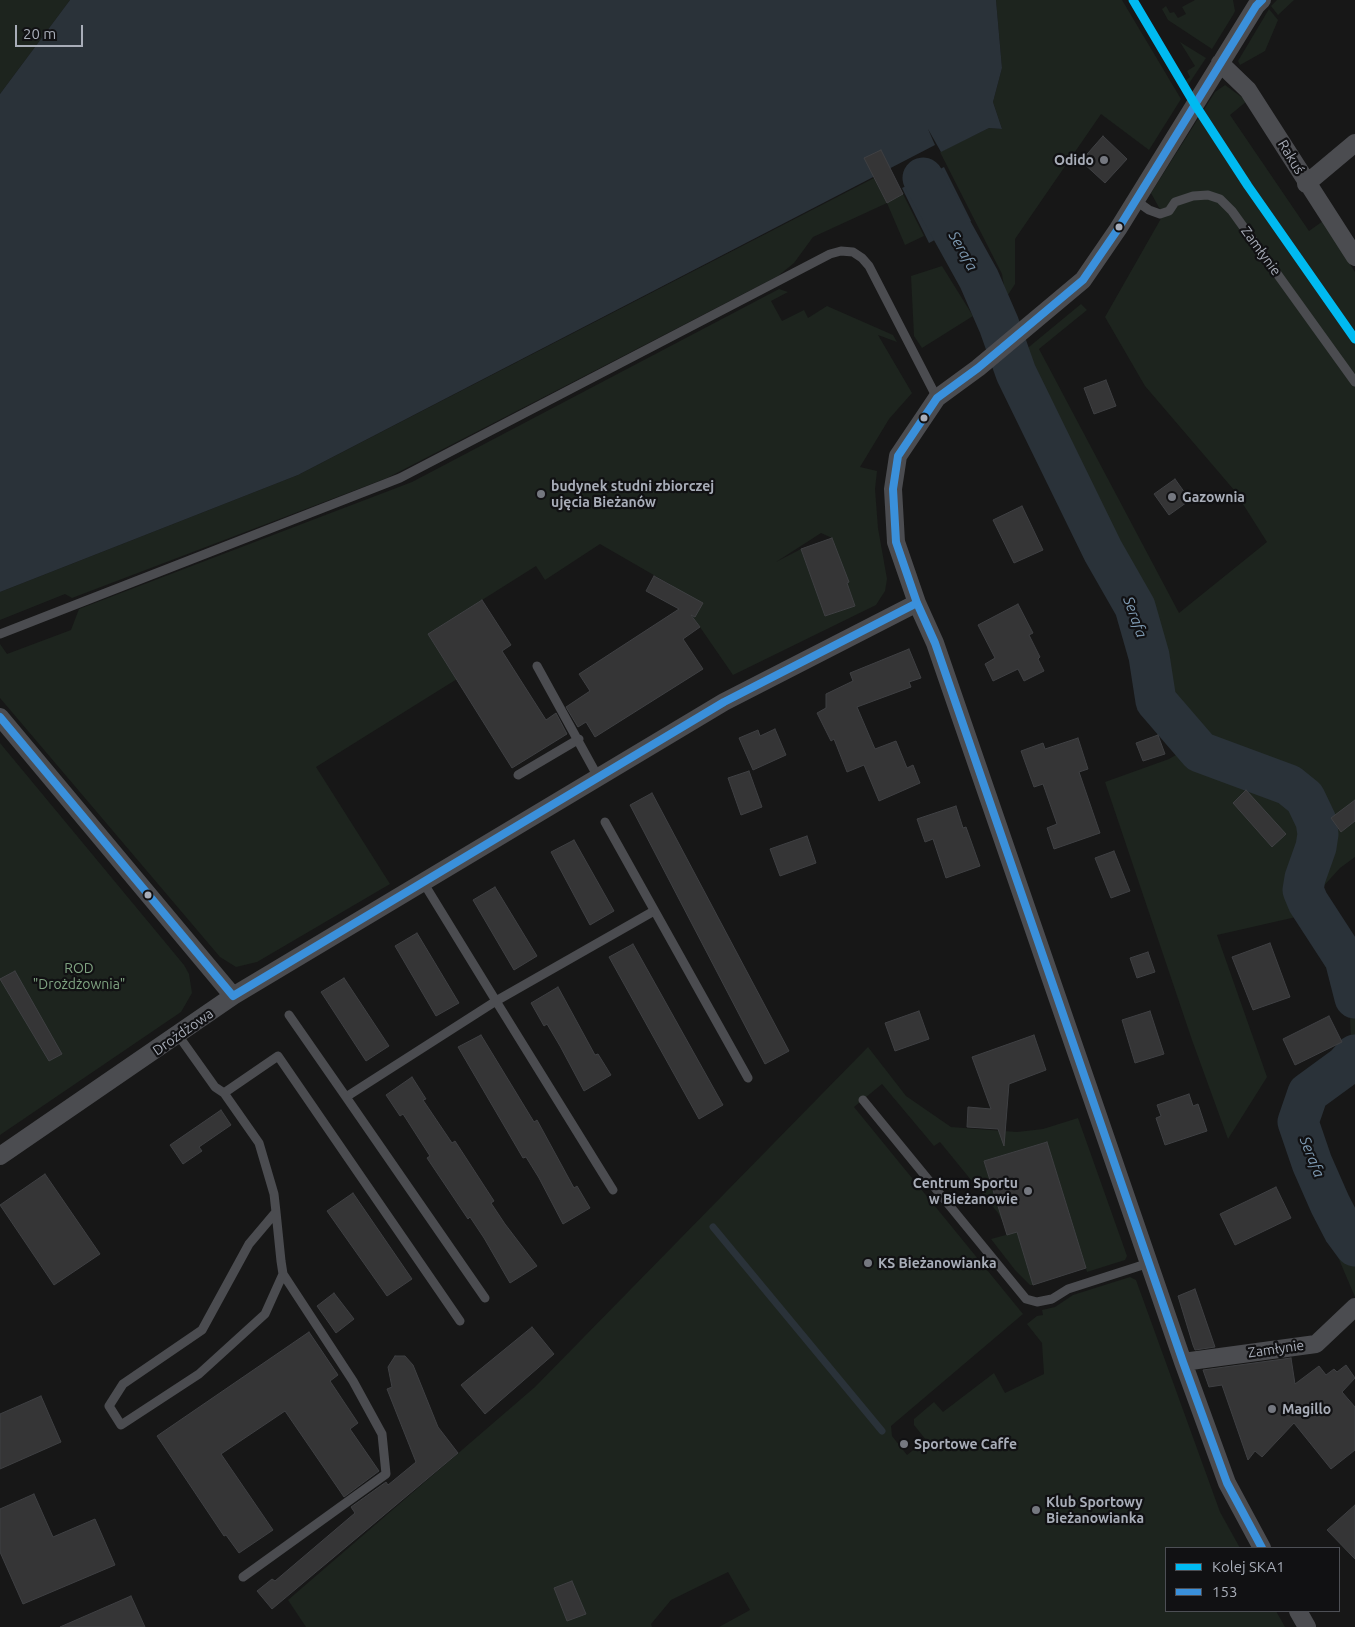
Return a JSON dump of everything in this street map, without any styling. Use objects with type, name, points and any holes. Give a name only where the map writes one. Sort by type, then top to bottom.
[{"type":"street","points":[[1257,2],[1136,200],[1083,280],[978,368],[937,398],[898,456],[893,489],[896,542],[917,603],[936,643],[1183,1362],[1227,1483],[1261,1547]]},
{"type":"street","name":"Rakuś","points":[[1220,63],[1248,90],[1306,184],[1355,256]]},
{"type":"street","points":[[1306,184],[1355,143]]},
{"type":"street","name":"Drożdżowa","points":[[0,1156],[233,996],[724,702],[917,603]]},
{"type":"street","points":[[0,717],[233,996]]},
{"type":"street","name":"Zamłynie","points":[[1183,1362],[1316,1344],[1355,1307]]},
{"type":"street","points":[[1299,1612],[1307,1627]]},
{"type":"lane","name":"Zamłynie","points":[[1136,200],[1149,210],[1160,214],[1168,211],[1175,202],[1193,196],[1208,195],[1220,199],[1232,211],[1355,382]]},
{"type":"lane","points":[[0,634],[400,478],[830,254],[841,251],[853,252],[869,266],[937,398]]},
{"type":"lane","points":[[537,666],[579,739],[598,778]]},
{"type":"lane","points":[[518,775],[579,739]]},
{"type":"lane","points":[[605,822],[748,1078]]},
{"type":"lane","points":[[424,882],[613,1190]]},
{"type":"lane","points":[[346,1097],[496,1001],[654,911]]},
{"type":"lane","points":[[289,1014],[484,1298]]},
{"type":"lane","points":[[178,1035],[215,1087],[224,1093],[259,1143],[274,1194],[283,1274],[353,1381],[382,1434],[386,1474],[244,1577]]},
{"type":"lane","points":[[224,1093],[278,1056],[460,1321]]},
{"type":"lane","points":[[863,1100],[1026,1299],[1037,1302],[1052,1299],[1068,1289],[1149,1263]]},
{"type":"lane","points":[[276,1212],[249,1244],[202,1330],[123,1384],[109,1406],[121,1425],[199,1374],[264,1314],[283,1274]]},
{"type":"green space","points":[[0,0],[70,0],[0,94]]},
{"type":"green space","points":[[996,0],[1122,0],[1181,99],[1149,150],[1101,114],[1015,239],[1015,284],[1006,298],[1002,274],[940,152],[989,128],[1002,129],[993,102],[1002,68]]},
{"type":"green space","points":[[1195,0],[1233,0],[1235,11],[1212,49],[1168,20],[1162,9],[1166,6],[1170,13],[1174,12],[1178,18],[1186,14],[1182,7]]},
{"type":"green space","points":[[1277,0],[1294,0],[1278,15],[1271,6]]},
{"type":"green space","points":[[1269,9],[1278,20],[1265,51],[1240,65],[1238,61]]},
{"type":"green space","points":[[1180,42],[1206,58],[1188,85],[1185,81],[1190,77],[1187,71],[1195,66]]},
{"type":"green space","points":[[1225,85],[1247,101],[1230,115],[1309,231],[1323,221],[1355,272],[1355,857],[1340,868],[1320,890],[1355,943],[1355,1077],[1317,1113],[1315,1128],[1338,1186],[1355,1218],[1355,1297],[1285,1132],[1285,1111],[1293,1089],[1346,1054],[1351,1038],[1350,1018],[1334,981],[1296,917],[1217,935],[1267,1077],[1228,1139],[1192,1040],[1105,782],[1169,759],[1181,752],[1147,712],[1134,683],[1133,644],[1123,612],[1086,549],[1007,389],[995,375],[1081,304],[1087,310],[1039,349],[1179,613],[1267,542],[1234,490],[1145,386],[1105,317],[1163,215],[1151,193],[1215,92]]},
{"type":"green space","points":[[874,178],[887,203],[813,237],[794,263],[778,276],[387,478],[72,598],[65,594],[0,620],[0,592],[298,475]]},
{"type":"green space","points":[[903,194],[924,236],[905,245],[887,203]]},
{"type":"green space","points":[[942,266],[973,316],[922,348],[914,336],[911,276]]},
{"type":"green space","points":[[779,289],[788,292],[771,301],[782,321],[804,310],[808,318],[827,306],[893,335],[897,342],[878,335],[912,393],[889,419],[860,467],[877,471],[875,489],[878,528],[887,579],[885,591],[876,605],[733,675],[671,585],[600,544],[545,580],[536,566],[428,634],[457,679],[316,767],[390,884],[257,962],[236,967],[220,957],[0,698],[0,644],[7,654],[71,630],[79,609],[412,482]],"holes":[[[821,533],[832,538],[855,606],[825,616],[801,549],[776,562]]]},
{"type":"green space","name":"ROD \"Drożdżownia\"","points":[[0,743],[184,965],[189,974],[192,993],[181,1012],[0,1135]]},
{"type":"green space","points":[[868,1047],[906,1096],[951,1127],[1017,1132],[1043,1129],[1078,1118],[1127,1256],[1125,1260],[1087,1272],[1047,1142],[984,1161],[1003,1222],[998,1213],[940,1142],[934,1146],[882,1084],[854,1107],[1023,1314],[891,1426],[892,1436],[907,1455],[926,1440],[914,1425],[914,1419],[934,1402],[943,1412],[994,1373],[1005,1393],[1044,1374],[1042,1343],[1027,1324],[1037,1316],[1043,1315],[1042,1310],[1055,1307],[1073,1295],[1130,1277],[1136,1280],[1220,1512],[1239,1547],[1165,1547],[1165,1612],[1277,1612],[1285,1627],[719,1627],[750,1610],[728,1572],[671,1600],[651,1624],[652,1627],[306,1627],[288,1600],[535,1387]]},
{"type":"green space","points":[[1017,1232],[1033,1285],[1030,1285],[1015,1270],[991,1239]]},
{"type":"shaded area","points":[[70,0],[996,0],[1002,68],[993,102],[1002,129],[989,128],[941,152],[928,129],[935,145],[298,475],[0,592],[0,94]]},
{"type":"shaded area","points":[[944,167],[971,221],[929,243],[902,188]]},
{"type":"building","name":"Odido","points":[[1103,136],[1127,159],[1105,183],[1081,161]]},
{"type":"building","points":[[881,150],[903,194],[887,203],[864,158]]},
{"type":"building","points":[[1106,380],[1116,406],[1094,414],[1084,388]]},
{"type":"building","name":"Gazownia","points":[[1175,479],[1190,500],[1169,515],[1154,494]]},
{"type":"building","points":[[1022,506],[1043,550],[1014,563],[993,520]]},
{"type":"building","points":[[832,538],[849,582],[847,583],[855,606],[825,616],[801,549]]},
{"type":"building","points":[[654,576],[703,603],[695,617],[691,615],[700,627],[683,639],[703,669],[595,737],[586,722],[578,727],[566,707],[590,691],[579,674],[679,609],[646,591]]},
{"type":"building","points":[[482,600],[511,645],[502,651],[546,720],[556,713],[567,734],[512,768],[428,634]]},
{"type":"building","points":[[1018,604],[1033,633],[1029,635],[1040,657],[1038,659],[1044,671],[1024,681],[1018,669],[993,681],[985,664],[995,658],[978,625]]},
{"type":"building","points":[[909,649],[921,678],[909,682],[911,687],[857,707],[875,749],[896,741],[907,768],[913,765],[920,783],[879,801],[864,765],[847,772],[834,739],[831,741],[817,713],[826,708],[826,694],[853,681],[850,673]]},
{"type":"building","points":[[775,729],[786,755],[753,770],[739,738],[758,730],[760,736]]},
{"type":"building","points":[[1158,735],[1165,754],[1143,761],[1136,743]]},
{"type":"building","points":[[1078,738],[1088,769],[1079,772],[1100,833],[1054,849],[1047,828],[1057,824],[1043,784],[1034,787],[1021,751],[1043,743],[1045,749]]},
{"type":"building","points":[[749,771],[762,807],[741,815],[728,778]]},
{"type":"building","points":[[1246,790],[1286,834],[1272,847],[1233,803]]},
{"type":"building","points":[[652,793],[789,1051],[765,1064],[630,805]]},
{"type":"building","points":[[1355,800],[1355,821],[1341,832],[1331,818]]},
{"type":"building","points":[[956,806],[963,828],[966,827],[980,866],[946,878],[933,839],[925,842],[917,819]]},
{"type":"building","points":[[807,836],[816,863],[780,876],[770,849]]},
{"type":"building","points":[[574,840],[614,911],[590,925],[551,852]]},
{"type":"building","points":[[1114,851],[1130,891],[1111,898],[1095,858]]},
{"type":"building","points":[[495,887],[537,956],[514,970],[473,900]]},
{"type":"building","points":[[417,933],[459,1003],[436,1016],[395,946]]},
{"type":"building","points":[[1270,943],[1290,997],[1253,1010],[1232,957]]},
{"type":"building","points":[[633,944],[723,1105],[699,1119],[609,957]]},
{"type":"building","points":[[1148,952],[1155,972],[1137,978],[1130,958]]},
{"type":"building","points":[[15,971],[62,1054],[49,1061],[0,979]]},
{"type":"building","points":[[344,978],[389,1046],[366,1061],[321,992]]},
{"type":"building","points":[[558,987],[595,1055],[598,1054],[611,1075],[584,1091],[547,1024],[544,1026],[531,1003]]},
{"type":"building","points":[[919,1011],[929,1039],[895,1051],[885,1023]]},
{"type":"building","points":[[1150,1011],[1164,1054],[1135,1063],[1122,1020]]},
{"type":"building","points":[[1329,1016],[1342,1042],[1295,1065],[1283,1039]]},
{"type":"building","points":[[481,1035],[534,1122],[537,1120],[574,1188],[577,1186],[590,1208],[563,1224],[539,1178],[526,1157],[523,1158],[458,1047]]},
{"type":"building","points":[[1034,1035],[1046,1070],[1009,1084],[1004,1146],[998,1129],[967,1127],[968,1107],[991,1109],[972,1057]]},
{"type":"building","points":[[412,1077],[426,1099],[423,1100],[452,1143],[455,1141],[494,1201],[491,1203],[537,1266],[510,1283],[484,1238],[470,1217],[468,1219],[427,1158],[430,1156],[403,1114],[400,1116],[386,1095]]},
{"type":"building","points":[[1189,1094],[1193,1106],[1198,1104],[1207,1131],[1165,1145],[1156,1118],[1161,1116],[1157,1105]]},
{"type":"building","points":[[221,1110],[231,1125],[199,1147],[202,1151],[183,1164],[170,1145]]},
{"type":"building","name":"Centrum Sportu w Bieżanowie","points":[[1047,1142],[1086,1268],[1033,1285],[1017,1232],[1007,1235],[984,1161]]},
{"type":"building","points":[[45,1174],[100,1254],[54,1285],[0,1205]]},
{"type":"building","points":[[1276,1187],[1291,1218],[1235,1245],[1220,1214]]},
{"type":"building","points":[[353,1193],[412,1279],[387,1296],[327,1211]]},
{"type":"building","points":[[1195,1289],[1215,1347],[1195,1350],[1193,1345],[1178,1296]]},
{"type":"building","points":[[334,1293],[354,1319],[336,1333],[317,1306]]},
{"type":"building","points":[[532,1327],[554,1354],[485,1414],[461,1385]]},
{"type":"building","points":[[309,1332],[338,1375],[330,1381],[358,1423],[350,1429],[379,1471],[344,1497],[285,1411],[221,1454],[273,1530],[239,1553],[226,1535],[224,1536],[157,1436]]},
{"type":"building","points":[[395,1356],[405,1356],[413,1365],[438,1427],[458,1453],[272,1609],[257,1591],[272,1579],[275,1581],[355,1513],[351,1507],[386,1482],[388,1485],[416,1462],[387,1389],[392,1387],[388,1367]]},
{"type":"building","points":[[1291,1358],[1295,1384],[1319,1366],[1326,1375],[1334,1369],[1337,1372],[1346,1365],[1355,1378],[1342,1392],[1355,1407],[1355,1450],[1331,1469],[1294,1423],[1262,1457],[1255,1451],[1248,1460],[1222,1385],[1209,1387],[1203,1370]]},
{"type":"building","points":[[41,1396],[61,1442],[0,1469],[0,1414]]},
{"type":"building","points":[[34,1494],[53,1537],[95,1519],[115,1565],[23,1604],[0,1552],[0,1509]]},
{"type":"building","points":[[1355,1505],[1355,1559],[1327,1530]]},
{"type":"building","points":[[572,1581],[586,1614],[567,1621],[554,1588]]},
{"type":"building","points":[[131,1596],[145,1627],[60,1627]]},
{"type":"waterway","name":"Serafa","points":[[923,178],[979,279],[999,325],[1016,373],[1103,551],[1135,607],[1149,656],[1156,701],[1200,752],[1289,785],[1305,798],[1316,821],[1318,834],[1303,890],[1308,902],[1345,959],[1355,998]]},
{"type":"waterway","name":"Serafa","points":[[1355,1055],[1345,1066],[1308,1093],[1298,1122],[1312,1163],[1330,1204],[1344,1231],[1355,1246]]},
{"type":"waterway","points":[[713,1227],[882,1431]]},
{"type":"rail line","name":"SKA1","points":[[1133,0],[1194,103],[1248,186],[1355,339]]},
{"type":"transit line","name":"153","points":[[1261,1547],[1227,1483],[1183,1362],[935,643],[917,603],[896,542],[893,489],[898,456],[937,398],[978,368],[1083,280],[1118,229],[1256,6],[1262,0]]},
{"type":"transit line","name":"153","points":[[233,996],[724,702],[917,603]]},
{"type":"transit line","name":"153","points":[[0,717],[233,996]]},
{"type":"place","name":"Odido","points":[[1104,160]]},
{"type":"place","name":"budynek studni zbiorczej ujęcia Bieżanów","points":[[541,494]]},
{"type":"place","name":"Gazownia","points":[[1172,497]]},
{"type":"place","name":"Centrum Sportu w Bieżanowie","points":[[1028,1191]]},
{"type":"place","name":"KS Bieżanowianka","points":[[868,1263]]},
{"type":"place","name":"Magillo","points":[[1272,1409]]},
{"type":"place","name":"Sportowe Caffe","points":[[904,1444]]},
{"type":"place","name":"Klub Sportowy Bieżanowianka","points":[[1036,1510]]}]
